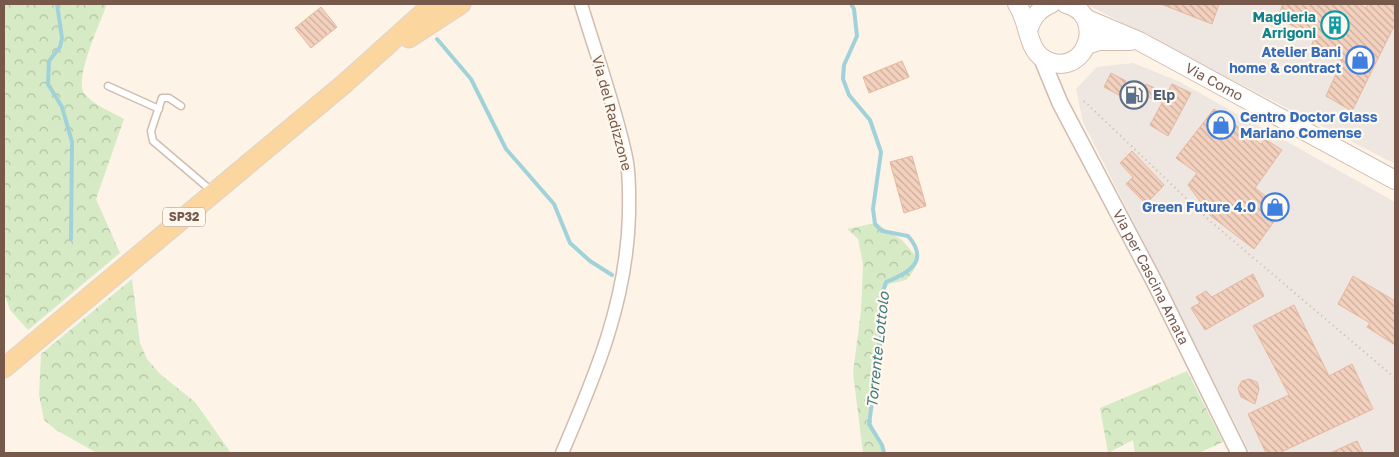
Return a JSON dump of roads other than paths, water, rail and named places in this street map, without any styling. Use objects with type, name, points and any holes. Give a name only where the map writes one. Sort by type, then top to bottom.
[{"type":"main road","points":[[364,68],[433,4]]},
{"type":"main road","name":"SP32","points":[[4,368],[364,68],[448,4]]},
{"type":"main road","points":[[364,68],[462,4]]},
{"type":"main road","points":[[1017,4],[1029,28],[1031,44],[1041,57],[1050,62],[1068,62],[1077,58],[1087,45],[1090,37],[1087,19]]},
{"type":"main road","points":[[1029,28],[1032,18],[1041,8],[1051,4]]},
{"type":"main road","name":"Via Como","points":[[1066,4],[1076,8],[1087,19],[1139,41],[1395,180]]},
{"type":"main road","name":"Via Como","points":[[1087,45],[1099,41],[1139,41]]},
{"type":"street","name":"Via del Radizzone","points":[[562,453],[614,322],[623,283],[628,241],[629,186],[626,158],[581,4]]},
{"type":"street","name":"Via per Cascina Amata","points":[[1041,57],[1060,102],[1155,283],[1238,453]]},
{"type":"street","name":"Via per Cascina Amata","points":[[1060,102],[1059,81],[1068,62]]},
{"type":"lane","points":[[108,86],[159,109]]},
{"type":"lane","points":[[181,106],[169,98],[162,98],[151,131],[153,141],[214,192]]},
{"type":"waterway","points":[[57,4],[62,38],[60,47],[49,61],[48,84],[62,107],[72,142],[71,239]]},
{"type":"waterway","name":"Torrente Lottolo","points":[[851,4],[854,9],[857,36],[844,65],[843,79],[849,95],[870,120],[881,152],[873,209],[875,224],[882,231],[908,236],[917,252],[917,259],[909,270],[886,282],[881,298],[881,338],[869,424],[882,445],[884,453]]},
{"type":"waterway","points":[[437,39],[471,79],[506,149],[554,204],[570,243],[590,261],[612,275]]},
{"type":"place","name":"Maglieria Arrigoni","points":[[1335,25]]},
{"type":"place","name":"Atelier Bani home & contract","points":[[1360,60]]},
{"type":"place","name":"Elp","points":[[1134,95]]},
{"type":"place","name":"Centro Doctor Glass Mariano Comense","points":[[1221,125]]},
{"type":"place","name":"Green Future 4.0","points":[[1275,207]]}]
